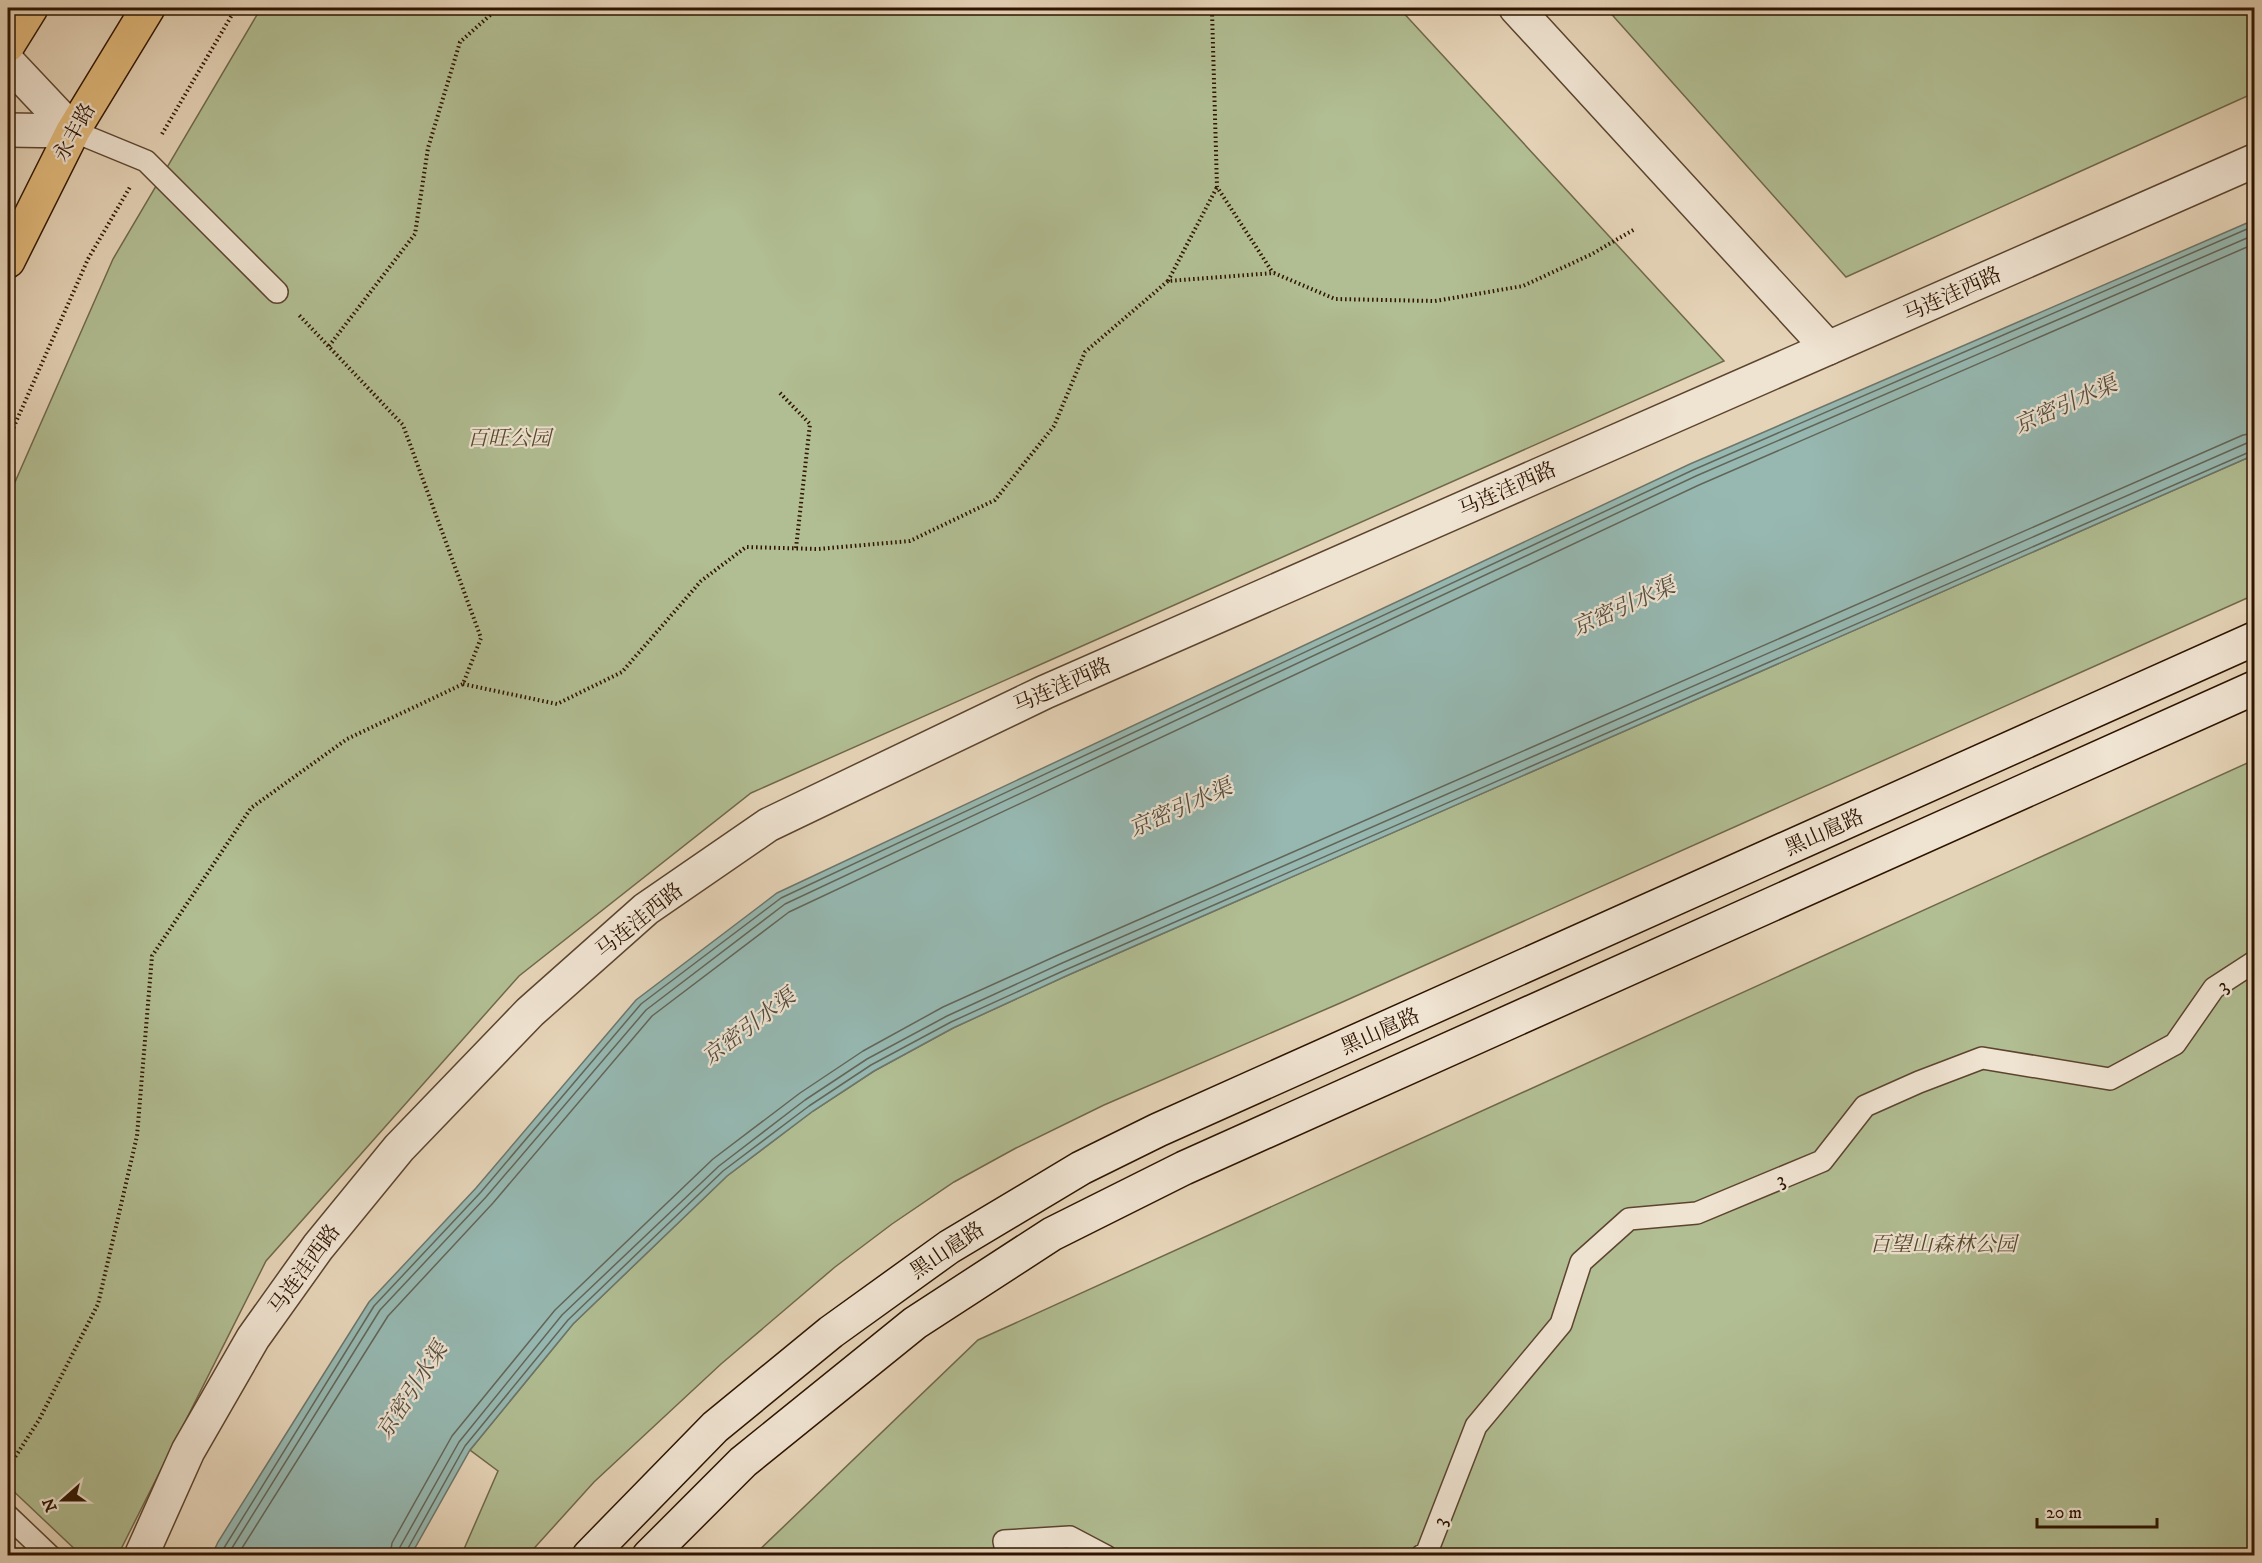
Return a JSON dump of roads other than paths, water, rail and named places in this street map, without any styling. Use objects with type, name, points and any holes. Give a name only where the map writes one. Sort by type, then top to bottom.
[{"type":"main road","points":[[8,45],[31,8]]},
{"type":"main road","name":"永丰路","points":[[8,261],[73,131],[148,8]]},
{"type":"main road","points":[[1516,8],[1828,348]]},
{"type":"main road","points":[[8,62],[73,131]]},
{"type":"main road","points":[[8,130],[73,131]]},
{"type":"main road","name":"马连洼西路","points":[[141,1556],[194,1441],[253,1338],[318,1247],[399,1148],[530,1012],[646,909],[768,825],[1035,696],[2254,161]]},
{"type":"main road","name":"黑山扈路","points":[[589,1556],[715,1426],[831,1332],[949,1247],[1081,1168],[1158,1130],[2254,639]]},
{"type":"main road","name":"黑山扈路","points":[[649,1556],[743,1462],[907,1330],[1061,1230],[1184,1168],[2254,688]]},
{"type":"lane","points":[[73,131],[146,161],[277,292]]},
{"type":"lane","name":"3","points":[[1421,1556],[1427,1552],[1476,1426],[1561,1324],[1581,1262],[1629,1219],[1697,1213],[1822,1161],[1865,1106],[1982,1058],[2110,1079],[2175,1044],[2214,988],[2254,962]]},
{"type":"lane","points":[[8,1516],[50,1556]]},
{"type":"lane","points":[[1007,1556],[1004,1541],[1070,1537],[1106,1556]]},
{"type":"water","name":"京密引水渠","points":[[2254,220],[2254,455],[1066,976],[953,1028],[874,1071],[813,1111],[727,1176],[573,1324],[470,1450],[411,1555],[212,1555],[369,1302],[476,1188],[636,1000],[777,893],[1690,464]]},
{"type":"park label","name":"百旺公园","points":[[509,438]]},
{"type":"park label","name":"百望山森林公园","points":[[1943,1244]]}]
